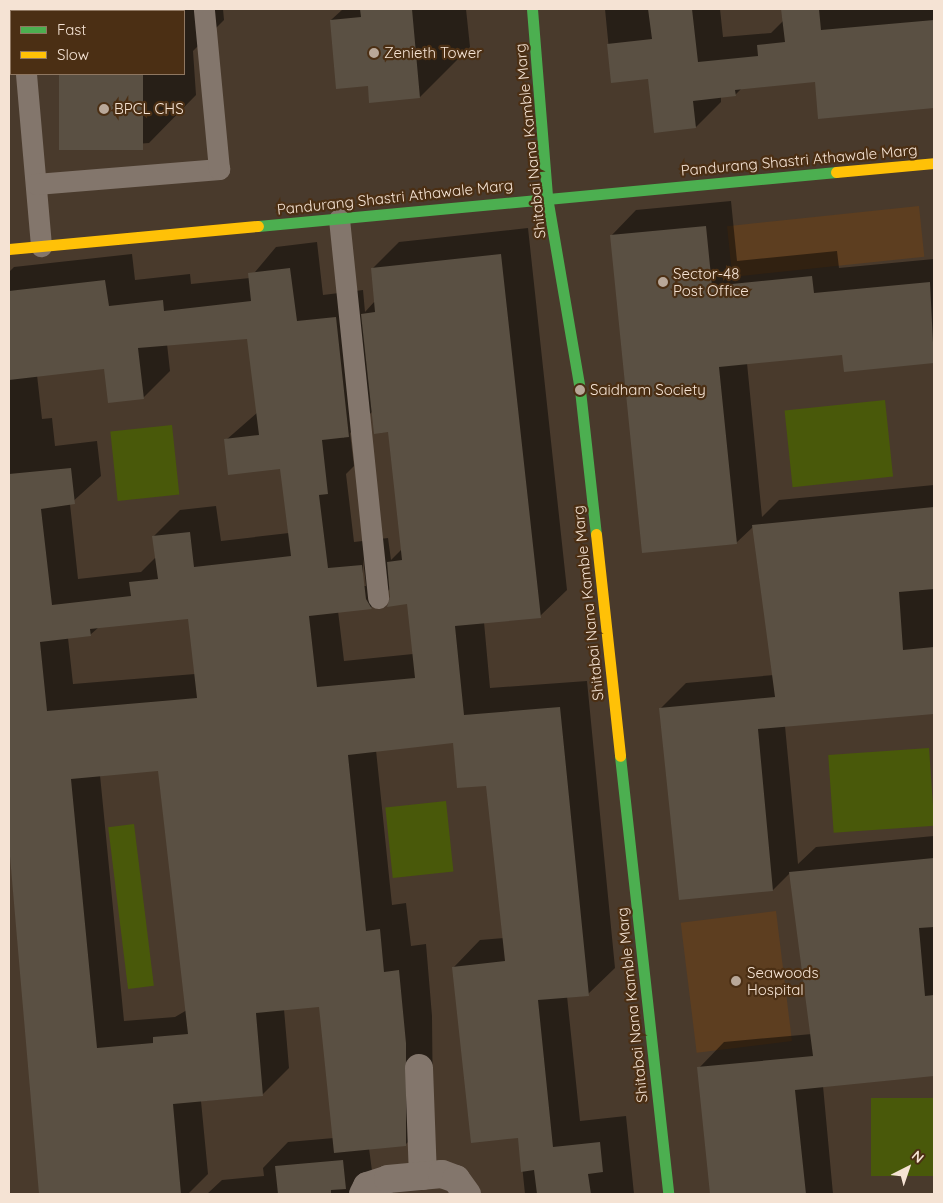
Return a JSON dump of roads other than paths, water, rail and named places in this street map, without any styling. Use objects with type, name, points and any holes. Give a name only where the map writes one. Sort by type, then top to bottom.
[{"type":"street","name":"Shitabai Nana Kamble Marg","points":[[532,9],[548,197],[580,390],[668,1194]]},
{"type":"street","name":"Pandurang Shastri Athawale Marg","points":[[9,249],[339,219],[548,197],[934,164]]},
{"type":"street","points":[[419,1068],[423,1176]]},
{"type":"street","points":[[363,1194],[367,1186],[388,1179],[442,1174],[456,1179],[467,1194]]},
{"type":"lane","points":[[36,184],[219,169],[204,9]]},
{"type":"lane","points":[[26,75],[41,246]]},
{"type":"lane","points":[[339,219],[378,598]]},
{"type":"place","name":"Zenieth Tower","points":[[374,53]]},
{"type":"place","name":"BPCL CHS","points":[[104,109]]},
{"type":"place","name":"Sector-48 Post Office","points":[[663,282]]},
{"type":"place","name":"Saidham Society","points":[[580,390]]},
{"type":"place","name":"Seawoods Hospital","points":[[736,981]]}]
